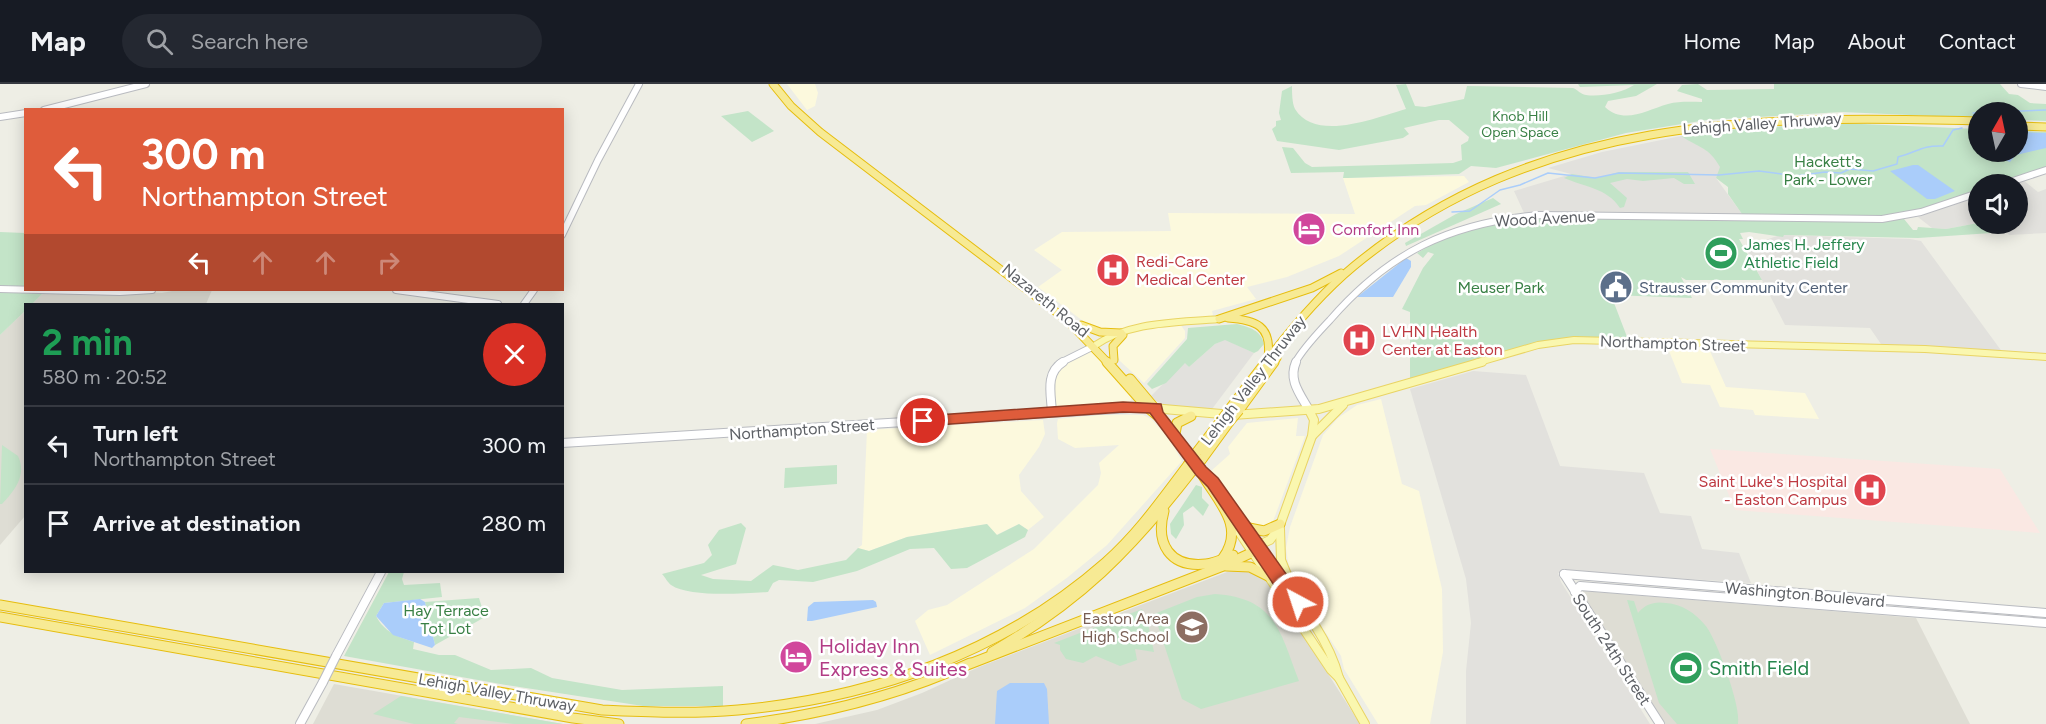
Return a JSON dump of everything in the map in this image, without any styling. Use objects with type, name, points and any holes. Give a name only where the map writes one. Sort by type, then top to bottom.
[{"type":"highway","name":"Nazareth Road","points":[[773,84],[796,111],[820,132],[1097,344],[1114,360],[1153,409]]},
{"type":"highway","name":"Nazareth Road","points":[[780,84],[796,104],[825,130],[1081,325],[1132,389],[1153,409]]},
{"type":"highway","name":"Lehigh Valley Thruway","points":[[746,724],[798,717],[857,704],[921,684],[967,665],[1028,631],[1083,593],[1128,551],[1165,508],[1194,469],[1199,456],[1268,361],[1311,308],[1354,265],[1417,220],[1471,190],[1540,162],[1616,140],[1697,126],[1782,118],[1858,117],[1968,122]]},
{"type":"highway","name":"Lehigh Valley Thruway","points":[[1234,410],[1303,325],[1359,268],[1397,238],[1438,212],[1471,194],[1525,171],[1620,143],[1723,126],[1834,120],[1968,123]]},
{"type":"highway","points":[[2028,125],[2046,126]]},
{"type":"highway","points":[[1219,318],[1312,288],[1354,265]]},
{"type":"highway","points":[[1219,318],[1243,319],[1262,327],[1270,340],[1268,361]]},
{"type":"highway","points":[[1081,325],[1100,332],[1122,334]]},
{"type":"highway","points":[[1114,360],[1113,346],[1122,334]]},
{"type":"highway","points":[[1153,409],[1175,435],[1194,469],[1231,520],[1233,544],[1222,563]]},
{"type":"highway","points":[[1175,435],[1177,423],[1191,416]]},
{"type":"highway","points":[[967,665],[1018,647],[1253,549],[1243,526],[1213,483],[1194,469]]},
{"type":"highway","name":"Lehigh Valley Thruway","points":[[0,605],[602,710],[682,716],[773,710],[847,696],[910,677],[962,656],[1023,624],[1076,587],[1114,554],[1194,469]]},
{"type":"highway","points":[[1165,508],[1160,526],[1160,538],[1171,554],[1183,561],[1196,564],[1222,563],[1246,566],[1270,577]]},
{"type":"highway","points":[[1243,526],[1264,531],[1280,524]]},
{"type":"highway","name":"Lehigh Valley Thruway","points":[[0,617],[573,718],[619,724]]},
{"type":"main road","points":[[1097,344],[1122,334],[1219,318]]},
{"type":"main road","name":"Northampton Street","points":[[1153,409],[1233,415],[1309,410],[1346,402],[1538,345],[1574,340],[1925,349],[2046,357]]},
{"type":"main road","points":[[1312,436],[1346,402]]},
{"type":"main road","name":"Northampton Street","points":[[1153,409],[1191,416],[1234,420],[1302,414],[1309,410]]},
{"type":"main road","name":"Wood Avenue","points":[[1253,549],[1273,537],[1280,524],[1312,436],[1314,420],[1309,410]]},
{"type":"main road","points":[[1231,520],[1298,602],[1338,668],[1339,678]]},
{"type":"main road","points":[[1280,524],[1281,560],[1298,602]]},
{"type":"main road","points":[[1253,549],[1339,678],[1365,724]]},
{"type":"street","points":[[53,108],[146,84]]},
{"type":"street","points":[[564,231],[598,160],[639,84]]},
{"type":"street","points":[[2021,84],[2046,87]]},
{"type":"street","points":[[0,117],[24,113]]},
{"type":"street","points":[[2028,176],[2046,170]]},
{"type":"street","name":"Wood Avenue","points":[[1309,410],[1294,380],[1294,368],[1301,355],[1328,322],[1355,292],[1383,267],[1416,248],[1464,227],[1497,219],[1531,216],[1882,219],[1921,212],[1968,196]]},
{"type":"street","points":[[0,289],[24,290]]},
{"type":"street","points":[[80,291],[136,291]]},
{"type":"street","points":[[403,291],[491,303]]},
{"type":"street","points":[[1052,412],[1049,382],[1053,369],[1058,364],[1097,344]]},
{"type":"street","points":[[1123,407],[1131,400],[1132,389]]},
{"type":"street","name":"Northampton Street","points":[[1114,409],[1123,407],[1153,409]]},
{"type":"street","name":"Northampton Street","points":[[564,443],[1052,412],[1153,409]]},
{"type":"street","points":[[300,724],[380,573]]},
{"type":"street","name":"South 24th Street","points":[[1564,574],[1660,724]]},
{"type":"street","name":"Washington Boulevard","points":[[1564,574],[2046,613]]},
{"type":"street","name":"Washington Boulevard","points":[[1575,592],[1580,586],[2046,623]]},
{"type":"shaded area","points":[[787,84],[815,84],[818,93],[815,106],[807,110]]},
{"type":"shaded area","points":[[1681,136],[1693,141],[1716,157],[1721,167],[1716,178],[1742,214],[1524,213],[1514,191],[1571,174],[1548,168],[1602,152]]},
{"type":"shaded area","points":[[1464,176],[1469,182],[1426,205],[1415,206],[1339,256],[1287,277],[1247,287],[1256,299],[1212,311],[1211,316],[1177,320],[1185,331],[1185,338],[1144,383],[1120,361],[1116,353],[1118,345],[1125,340],[1116,330],[1091,327],[1038,287],[1062,270],[1034,250],[1062,232],[1171,231],[1168,213],[1355,214],[1343,178]]},
{"type":"shaded area","points":[[2028,184],[2038,192],[2046,189],[2046,233],[2028,234]]},
{"type":"shaded area","points":[[1968,200],[1968,225],[1946,229],[1932,228],[1918,217]]},
{"type":"shaded area","points":[[1780,235],[1921,241],[2003,353],[1883,347],[1870,328],[1785,325],[1745,247]]},
{"type":"shaded area","points":[[45,291],[162,293],[212,291],[206,303],[33,303]]},
{"type":"shaded area","points":[[24,312],[24,517],[0,545],[0,335]]},
{"type":"shaded area","points":[[1225,339],[1254,353],[1212,409],[1167,406],[1151,396],[1185,362],[1189,367],[1215,344]]},
{"type":"shaded area","points":[[1094,346],[1132,395],[1131,400],[1127,405],[1052,412],[1054,368]]},
{"type":"shaded area","points":[[1667,346],[1709,349],[1726,387],[1805,393],[1819,419],[1755,415],[1753,410],[1720,407],[1710,385],[1682,383]]},
{"type":"shaded area","points":[[1473,371],[1526,375],[1560,466],[1644,473],[1660,513],[1691,516],[1702,549],[1739,553],[1751,583],[1563,571],[1558,573],[1561,582],[1650,724],[1466,724],[1466,671],[1471,623],[1466,579],[1410,389]]},
{"type":"shaded area","points":[[1381,399],[1402,484],[1419,491],[1442,589],[1443,652],[1430,724],[1378,724],[1344,669],[1341,656],[1299,592],[1289,569],[1286,548],[1290,527],[1323,435],[1338,418],[1357,405]]},
{"type":"shaded area","points":[[1097,415],[1143,415],[1151,419],[1168,437],[1182,461],[1107,545],[1068,577],[1025,608],[930,655],[915,621],[928,610],[947,605],[1034,549],[1098,485],[1101,473],[1099,463],[1119,445],[1075,448],[1058,439],[1057,423],[1058,419]]},
{"type":"shaded area","points":[[1298,418],[1296,436],[1305,436],[1272,524],[1266,527],[1248,525],[1211,471],[1230,454],[1228,447],[1247,423]]},
{"type":"shaded area","points":[[1043,420],[1045,434],[1039,447],[1019,475],[1021,491],[1044,517],[1028,530],[1019,524],[996,535],[987,524],[907,537],[869,551],[858,548],[862,545],[867,430]]},
{"type":"shaded area","name":"Saint Luke's Hospital - Easton Campus","points":[[1710,449],[2000,469],[2040,533],[1735,510]]},
{"type":"shaded area","name":"Easton Area High School","points":[[1246,569],[1267,578],[1360,724],[815,724],[877,710],[922,693],[979,667],[1227,572]]},
{"type":"shaded area","points":[[1583,591],[1916,618],[1970,724],[1665,724],[1583,596]]},
{"type":"shaded area","points":[[334,684],[563,724],[313,724]]},
{"type":"green space","name":"Knob Hill Open Space","points":[[1406,84],[1415,106],[1425,107],[1464,99],[1467,86],[1573,88],[1584,94],[1604,95],[1634,85],[1580,87],[1578,84],[1657,84],[1636,96],[1608,101],[1605,107],[1612,112],[1628,116],[1672,103],[1702,102],[1702,99],[1677,91],[1682,85],[1698,84],[1707,90],[1774,89],[1774,84],[2000,84],[2009,94],[2018,95],[2030,103],[2046,104],[2046,121],[2028,120],[2028,102],[1968,102],[1968,118],[1842,112],[1707,120],[1626,133],[1496,168],[1471,166],[1459,174],[1343,178],[1344,172],[1291,173],[1282,147],[1293,148],[1305,163],[1312,167],[1453,163],[1462,160],[1461,145],[1468,141],[1469,137],[1449,120],[1404,128],[1409,134],[1403,138],[1339,150],[1277,141],[1272,129],[1276,126],[1276,121],[1281,120],[1279,113],[1282,91],[1292,86],[1294,107],[1305,119],[1317,124],[1332,126],[1348,125],[1406,109],[1396,85]]},
{"type":"green space","points":[[748,111],[774,131],[752,142],[721,116]]},
{"type":"green space","name":"Hackett's Park - Lower","points":[[1838,123],[1968,129],[1968,162],[2028,162],[2028,131],[2046,132],[2046,167],[2026,174],[1968,174],[1968,194],[1920,210],[1888,217],[1742,214],[1728,194],[1728,187],[1716,178],[1720,167],[1716,160],[1708,152],[1681,136],[1736,129]]},
{"type":"green space","points":[[1619,172],[1688,172],[1695,184],[1684,184],[1674,178],[1643,181],[1627,179],[1610,183],[1627,198],[1624,207],[1620,208],[1615,201],[1602,192],[1564,178],[1572,174],[1597,178]]},
{"type":"green space","points":[[1493,198],[1501,204],[1406,246],[1405,243],[1456,214]]},
{"type":"green space","name":"Meuser Park","points":[[1531,217],[1864,222],[1904,219],[1913,230],[1917,230],[1918,227],[1946,229],[1968,225],[1968,234],[1977,234],[1918,238],[1784,235],[1783,237],[1749,232],[1740,233],[1743,239],[1739,239],[1762,280],[1686,280],[1681,277],[1692,298],[1611,295],[1629,342],[1562,341],[1410,383],[1410,312],[1402,309],[1423,268],[1434,254],[1428,252],[1423,258],[1417,253],[1438,241],[1483,224]]},
{"type":"green space","points":[[0,232],[24,233],[24,288],[0,288]]},
{"type":"green space","points":[[0,291],[45,291],[33,303],[24,303],[24,312],[0,335]]},
{"type":"green space","points":[[1237,324],[1250,328],[1260,335],[1264,344],[1258,351],[1254,353],[1225,340],[1215,344],[1189,367],[1185,363],[1166,383],[1152,389],[1147,384],[1187,339],[1188,328]]},
{"type":"green space","points":[[2,445],[18,456],[21,470],[15,488],[0,504]]},
{"type":"green space","points":[[837,465],[837,484],[784,488],[785,468]]},
{"type":"green space","points":[[1196,485],[1202,487],[1202,498],[1209,505],[1203,516],[1193,506],[1183,513],[1184,525],[1176,539],[1171,534],[1170,524]]},
{"type":"green space","points":[[741,523],[746,528],[736,564],[701,575],[713,579],[751,581],[773,565],[798,570],[846,560],[858,548],[869,551],[907,537],[987,524],[997,535],[1019,524],[1028,530],[1025,537],[967,568],[951,569],[934,548],[910,549],[857,571],[813,582],[779,580],[773,583],[768,592],[718,594],[691,592],[671,585],[662,574],[704,563],[712,555],[708,545],[719,530]]},
{"type":"green space","points":[[388,573],[404,573],[402,579],[404,585],[440,583],[442,597],[384,603],[376,616],[387,630],[414,642],[413,649],[439,655],[455,655],[491,670],[531,668],[552,678],[622,690],[723,686],[723,706],[643,706],[506,685],[344,656]]},
{"type":"green space","points":[[1215,594],[1251,602],[1263,610],[1280,633],[1299,681],[1201,709],[1182,699],[1154,614],[1197,597]]},
{"type":"green space","name":"Hay Terrace Tot Lot","points":[[479,598],[485,617],[435,645],[425,602]]},
{"type":"green space","points":[[1627,600],[1634,601],[1638,613],[1647,605],[1654,603],[1662,602],[1683,607],[1705,625],[1727,673],[1736,703],[1738,724],[1677,724],[1659,703]]},
{"type":"green space","points":[[1142,609],[1147,619],[1154,652],[1135,649],[1137,660],[1120,666],[1096,656],[1083,663],[1066,659],[1060,650],[1060,645],[1054,643]]},
{"type":"green space","points":[[401,696],[563,724],[514,724],[459,717],[454,723],[458,724],[414,724],[373,714]]},
{"type":"water","points":[[2028,132],[2046,133],[2046,148],[2028,152]]},
{"type":"water","points":[[1918,165],[1955,191],[1935,199],[1927,199],[1890,171]]},
{"type":"water","points":[[1406,258],[1411,261],[1411,267],[1393,297],[1357,297]]},
{"type":"water","points":[[420,599],[425,602],[435,645],[432,648],[393,635],[376,616],[384,603]]},
{"type":"water","points":[[873,600],[877,607],[807,621],[808,607],[814,602]]},
{"type":"water","points":[[1010,683],[1044,683],[1047,689],[1049,724],[995,724],[997,691]]},
{"type":"waterway","points":[[2028,111],[2046,110]]},
{"type":"waterway","points":[[1452,212],[1470,211],[1500,190],[1520,185],[1548,173],[1595,178],[1619,173],[1719,175],[1759,171],[1796,176],[1825,172],[1841,173],[1850,169],[1873,171],[1897,164],[1898,157],[1924,148],[1943,146],[1953,130],[1962,128]]},
{"type":"place","name":"Comfort Inn","points":[[1309,229]]},
{"type":"place","name":"James H. Jeffery Athletic Field","points":[[1721,253]]},
{"type":"place","name":"Redi-Care Medical Center","points":[[1113,270]]},
{"type":"place","name":"Strausser Community Center","points":[[1616,287]]},
{"type":"place","name":"LVHN Health Center at Easton","points":[[1359,340]]},
{"type":"place","name":"Saint Luke's Hospital - Easton Campus","points":[[1870,490]]},
{"type":"place","name":"Easton Area High School","points":[[1192,627]]},
{"type":"place","name":"Holiday Inn Express & Suites","points":[[796,657]]},
{"type":"place","name":"Smith Field","points":[[1686,668]]},
{"type":"route","points":[[923,421],[1123,407],[1156,408],[1157,413],[1201,471],[1213,483],[1280,580],[1298,602]]}]
